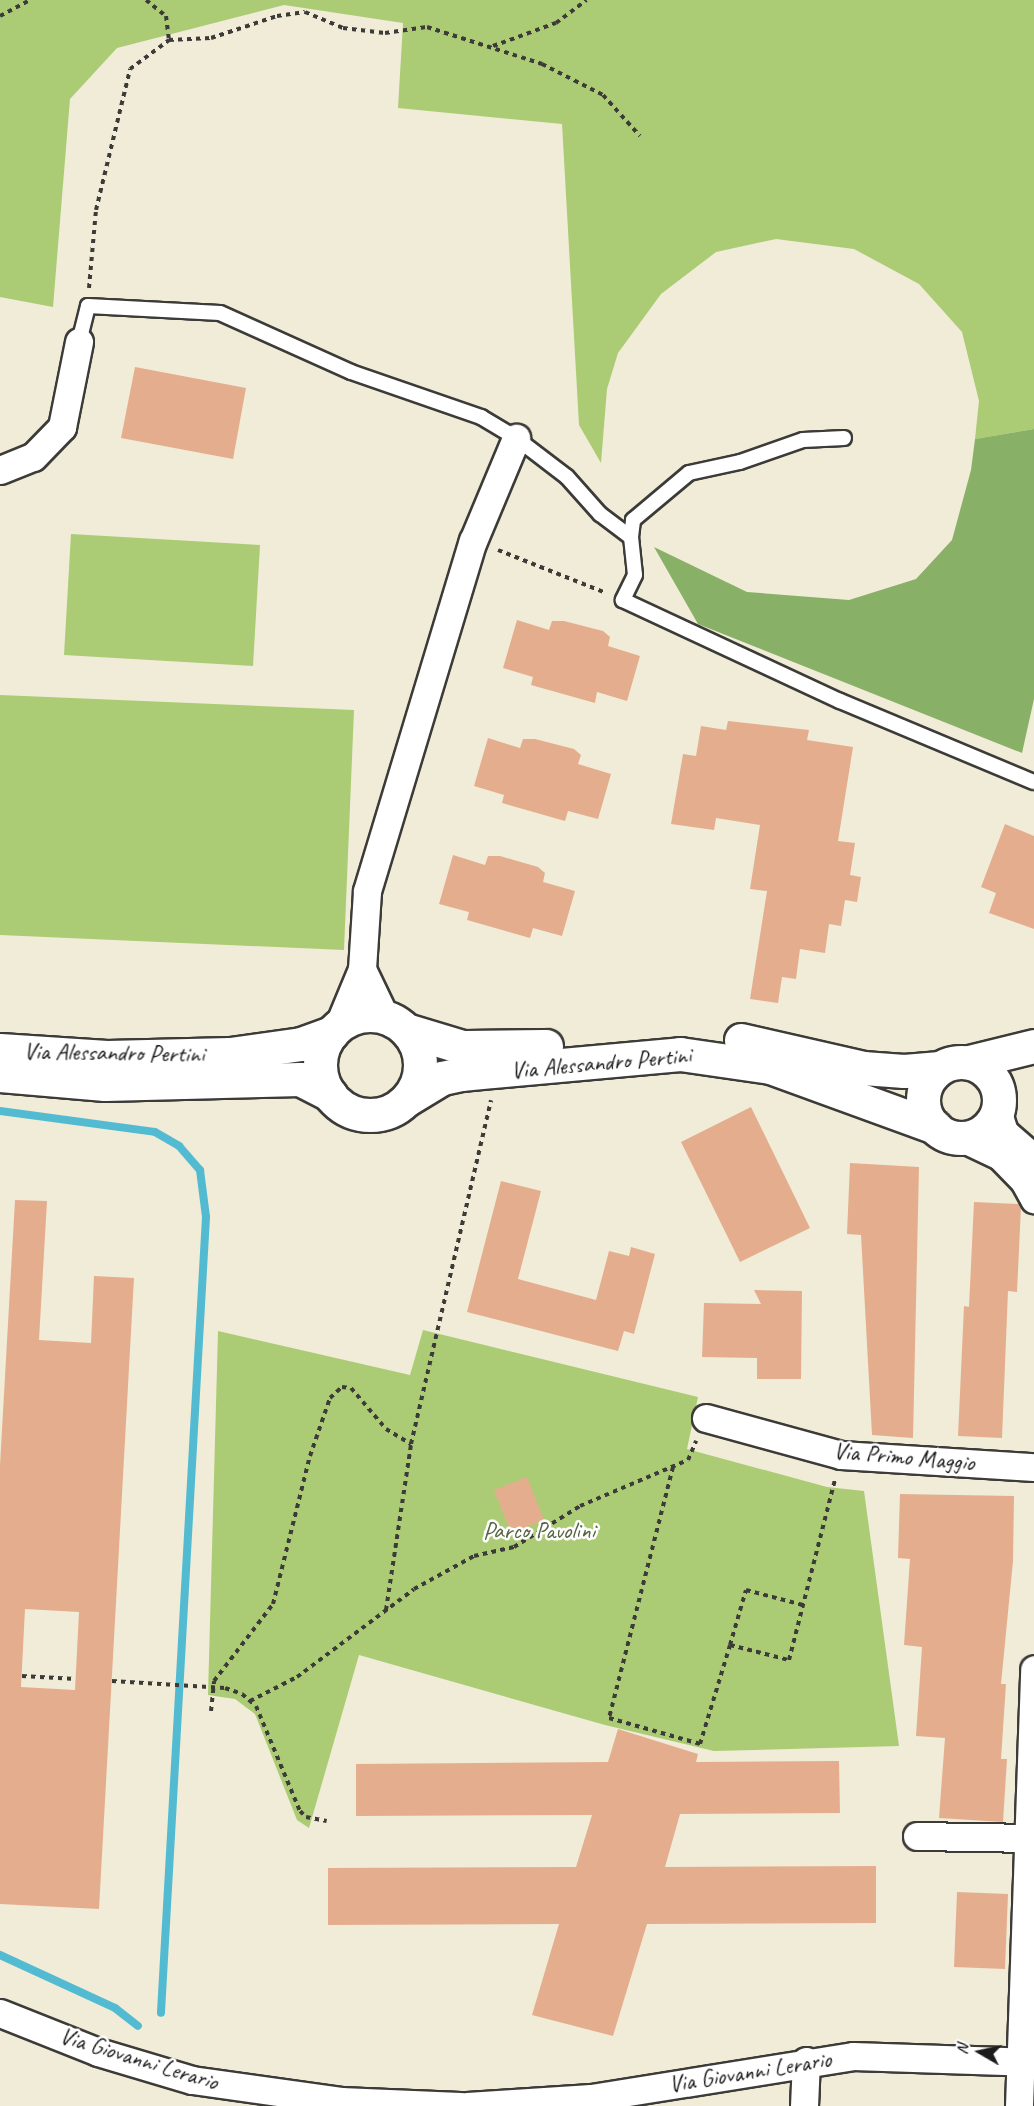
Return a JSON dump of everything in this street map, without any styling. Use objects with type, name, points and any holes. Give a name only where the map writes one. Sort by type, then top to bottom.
[{"type":"street","points":[[0,470],[33,457],[62,427],[79,342]]},
{"type":"street","points":[[362,969],[395,1024],[416,1044],[420,1060],[416,1086],[406,1100],[381,1114],[362,1114],[344,1108],[323,1083],[321,1056],[362,969],[367,891],[473,541],[516,438]]},
{"type":"street","points":[[335,1030],[360,1016],[395,1024]]},
{"type":"street","name":"Via Alessandro Pertini","points":[[395,1024],[446,1044],[479,1048],[698,1036],[776,1045],[863,1068],[904,1071],[954,1065],[1034,1046]]},
{"type":"street","name":"Via Alessandro Pertini","points":[[0,1050],[107,1057],[230,1054],[301,1044],[335,1030]]},
{"type":"street","name":"Via Alessandro Pertini","points":[[406,1100],[442,1078],[664,1055],[716,1056],[770,1067],[948,1132],[1000,1156],[1024,1181],[1034,1199]]},
{"type":"street","points":[[1034,1060],[1004,1090],[998,1106],[984,1130],[948,1132],[923,1107],[926,1084],[954,1065],[988,1073],[998,1106],[1004,1132],[1034,1158]]},
{"type":"street","name":"Via Alessandro Pertini","points":[[0,1075],[105,1084],[300,1079],[330,1094]]},
{"type":"street","name":"Via Primo Maggio","points":[[706,1418],[842,1455],[1034,1467]]},
{"type":"street","points":[[1019,2106],[1028,2062],[1034,1669]]},
{"type":"street","points":[[917,1836],[1032,1838]]},
{"type":"street","name":"Via Giovanni Lerario","points":[[0,2013],[98,2052],[192,2080],[341,2101],[460,2106]]},
{"type":"street","name":"Via Giovanni Lerario","points":[[467,2106],[591,2102],[806,2061],[900,2056],[1028,2062]]},
{"type":"street","points":[[804,2106],[806,2061]]},
{"type":"lane","points":[[79,342],[88,306],[220,313],[351,372],[480,417],[516,438],[567,477],[600,514],[631,537]]},
{"type":"lane","points":[[844,438],[803,440],[740,462],[689,473],[633,520],[631,537],[635,575],[623,600],[840,701],[1034,782]]},
{"type":"path","points":[[0,16],[30,0]]},
{"type":"path","points":[[146,0],[166,16],[169,40]]},
{"type":"path","points":[[492,46],[556,23],[586,0]]},
{"type":"path","points":[[88,306],[96,210],[130,69],[169,40],[212,38],[277,16],[305,12],[343,28],[386,33],[428,27],[542,64],[603,95],[640,136]]},
{"type":"path","points":[[473,541],[623,600]]},
{"type":"path","points":[[386,1610],[411,1444],[490,1115],[492,1072]]},
{"type":"path","points":[[212,1711],[211,1688],[224,1665],[273,1604],[310,1456],[330,1398],[342,1387],[351,1388],[386,1430],[411,1444]]},
{"type":"path","points":[[250,1701],[297,1677],[414,1589],[474,1556],[513,1547],[580,1506],[688,1460],[706,1418]]},
{"type":"path","points":[[730,1645],[789,1660],[842,1455]]},
{"type":"path","points":[[673,1467],[609,1718],[700,1744],[746,1590],[804,1605]]},
{"type":"path","points":[[22,1676],[76,1679]]},
{"type":"path","points":[[112,1681],[225,1688],[250,1701],[256,1706],[300,1811],[306,1817],[327,1821]]},
{"type":"green space","points":[[0,0],[1034,0],[1034,429],[975,439],[979,401],[962,332],[919,284],[854,249],[776,239],[716,252],[661,294],[618,353],[607,389],[601,463],[579,425],[562,124],[398,108],[403,23],[284,5],[117,48],[70,99],[53,307],[0,297]]},
{"type":"green space","points":[[1034,429],[1034,699],[1022,753],[698,624],[654,547],[747,592],[849,600],[916,579],[952,540],[971,470],[975,439]]},
{"type":"green space","points":[[71,534],[260,545],[253,666],[64,655]]},
{"type":"green space","points":[[0,695],[354,710],[344,950],[0,935]]},
{"type":"green space","name":"Parco Pavolini","points":[[423,1330],[698,1397],[687,1449],[827,1487],[864,1491],[899,1746],[714,1751],[605,1725],[359,1655],[309,1828],[297,1820],[255,1714],[235,1699],[208,1695],[218,1331],[410,1375]]},
{"type":"building","points":[[135,367],[246,388],[233,459],[121,438]]},
{"type":"building","points":[[517,620],[549,630],[552,621],[564,621],[603,631],[610,637],[608,646],[640,656],[627,701],[597,692],[595,703],[531,685],[533,677],[503,668]]},
{"type":"building","points":[[728,721],[809,730],[807,740],[853,747],[838,841],[855,843],[850,875],[861,877],[857,902],[845,900],[841,926],[829,924],[825,953],[800,949],[796,979],[782,977],[778,1003],[750,999],[767,891],[750,889],[760,825],[716,818],[714,830],[671,824],[683,754],[696,756],[701,726],[726,730]]},
{"type":"building","points":[[488,738],[520,748],[523,739],[535,739],[574,749],[581,755],[578,764],[611,774],[598,819],[568,811],[565,821],[502,803],[504,795],[474,786]]},
{"type":"building","points":[[1005,824],[1034,836],[1034,929],[989,913],[996,893],[981,887]]},
{"type":"building","points":[[453,855],[485,865],[488,856],[500,856],[538,867],[545,873],[543,882],[575,891],[562,936],[533,928],[530,938],[467,920],[469,912],[439,904]]},
{"type":"building","points":[[751,1107],[810,1228],[740,1262],[681,1142]]},
{"type":"building","points":[[850,1163],[919,1167],[913,1438],[872,1435],[861,1235],[847,1234]]},
{"type":"building","points":[[501,1181],[541,1191],[518,1279],[596,1300],[609,1251],[629,1256],[631,1247],[655,1254],[634,1334],[624,1331],[618,1351],[467,1312]]},
{"type":"building","points":[[15,1200],[47,1201],[39,1340],[91,1343],[94,1276],[134,1278],[99,1909],[0,1904],[0,1465]],"holes":[[[25,1609],[79,1612],[75,1690],[21,1687]]]},
{"type":"building","points":[[974,1202],[1019,1204],[1021,1207],[1017,1292],[1008,1291],[1002,1438],[958,1436],[964,1306],[969,1307]]},
{"type":"building","points":[[754,1290],[802,1291],[801,1379],[757,1379],[757,1358],[702,1357],[704,1303],[761,1304]]},
{"type":"building","points":[[527,1477],[544,1520],[511,1533],[494,1490]]},
{"type":"building","points":[[900,1494],[1014,1496],[1013,1561],[1001,1684],[1006,1684],[1001,1759],[1007,1759],[1003,1822],[939,1818],[945,1738],[916,1736],[922,1647],[904,1645],[910,1559],[898,1558]]},
{"type":"building","points":[[618,1729],[698,1754],[696,1762],[839,1761],[840,1813],[680,1814],[665,1867],[876,1866],[876,1923],[647,1924],[613,2036],[532,2015],[559,1924],[328,1925],[328,1868],[576,1867],[592,1815],[356,1816],[356,1764],[608,1762]]},
{"type":"building","points":[[957,1892],[1008,1894],[1005,1969],[954,1967]]},
{"type":"waterway","points":[[0,1111],[155,1132],[179,1146],[200,1170],[206,1217],[161,2013]]},
{"type":"waterway","points":[[0,1955],[115,2008],[138,2026]]}]
